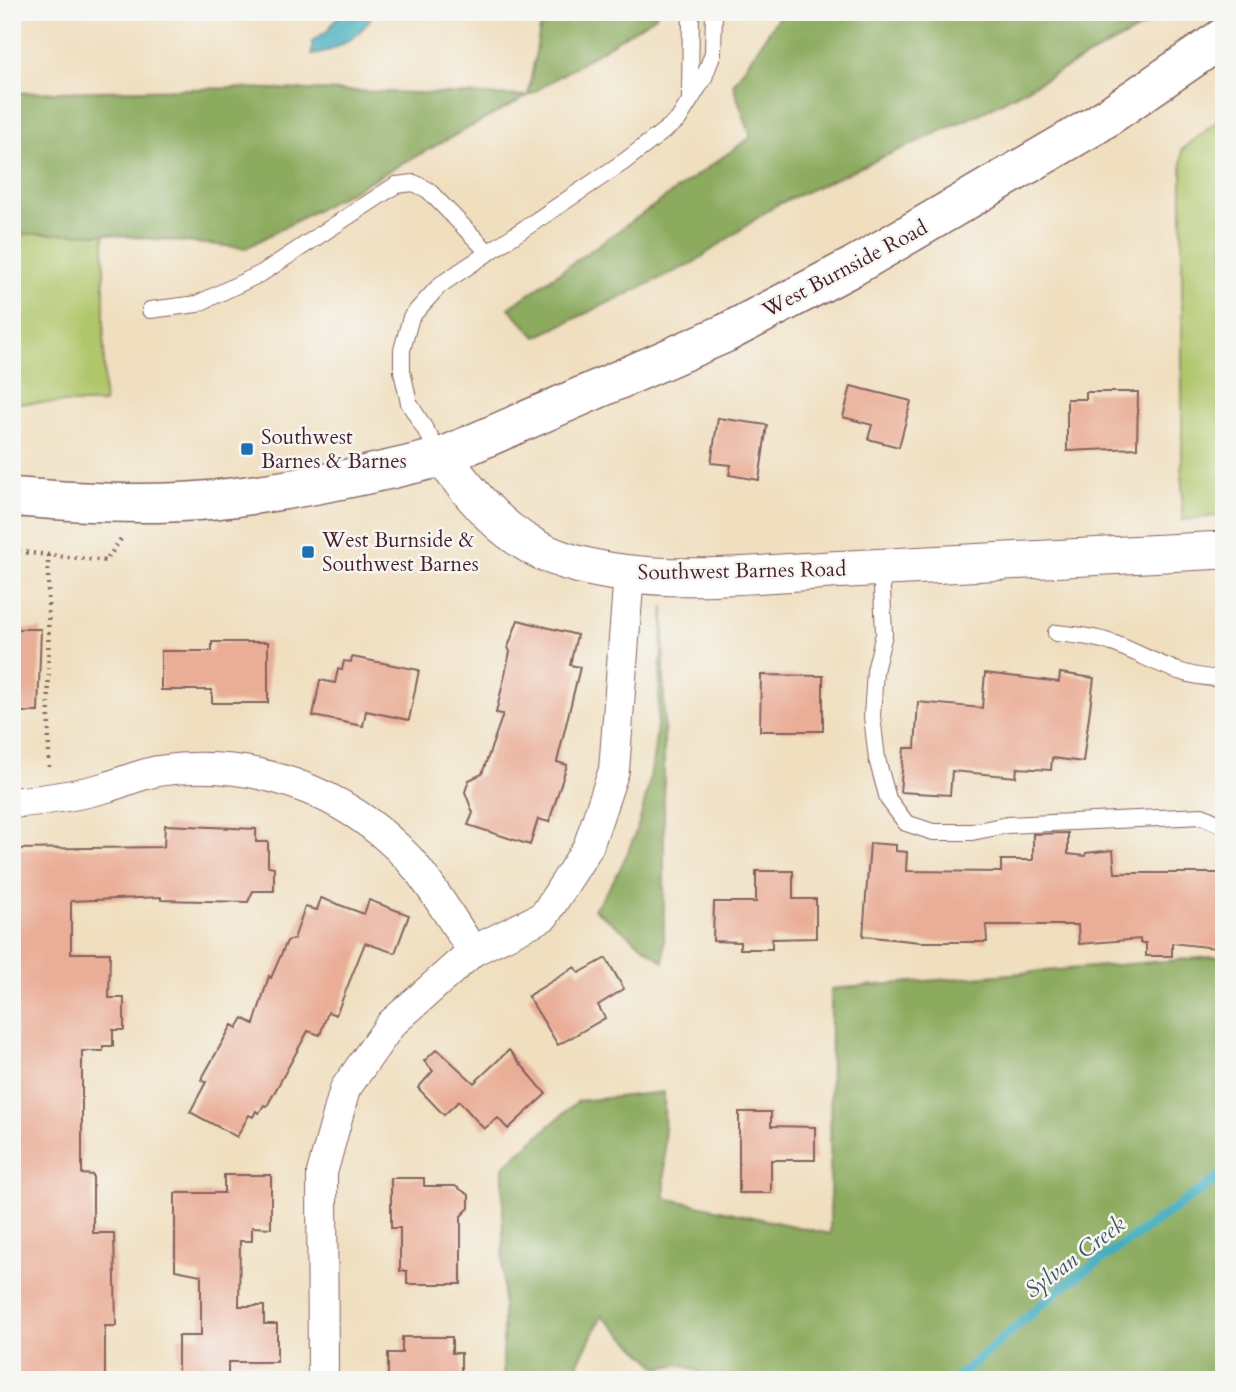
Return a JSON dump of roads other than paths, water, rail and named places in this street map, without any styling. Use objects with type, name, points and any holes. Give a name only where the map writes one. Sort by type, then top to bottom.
[{"type":"main road","name":"West Burnside Road","points":[[442,457],[726,333],[854,266],[1097,124],[1224,37]]},
{"type":"main road","points":[[12,497],[87,503],[209,500],[394,469],[442,457]]},
{"type":"street","name":"Southwest Barnes Road","points":[[442,457],[481,508],[507,531],[554,556],[582,565],[629,573],[734,574],[1224,550]]},
{"type":"street","points":[[323,1380],[322,1174],[345,1089],[391,1024],[473,951],[544,916],[588,847],[614,771],[629,573]]},
{"type":"street","points":[[12,803],[49,800],[157,772],[209,768],[265,774],[326,794],[365,821],[409,859],[473,951]]},
{"type":"lane","points":[[690,97],[691,12]]},
{"type":"lane","points":[[442,457],[409,402],[402,371],[404,334],[411,317],[440,285],[657,140],[678,120],[704,78],[713,53],[714,12]]},
{"type":"lane","points":[[150,310],[197,304],[261,273],[396,185],[414,183],[428,190],[488,253]]},
{"type":"lane","points":[[881,567],[884,634],[875,671],[872,716],[877,759],[888,799],[906,823],[933,832],[972,832],[1007,825],[1202,816],[1224,826]]},
{"type":"lane","points":[[1056,633],[1087,636],[1116,645],[1173,671],[1224,678]]},
{"type":"water","points":[[341,12],[374,12],[363,28],[348,41],[331,50],[312,55],[312,41],[327,31]]},
{"type":"waterway","name":"Sylvan Creek","points":[[955,1380],[1062,1287],[1224,1174]]},
{"type":"place","name":"Southwest Barnes & Barnes","points":[[247,449]]},
{"type":"place","name":"West Burnside & Southwest Barnes","points":[[308,552]]}]
